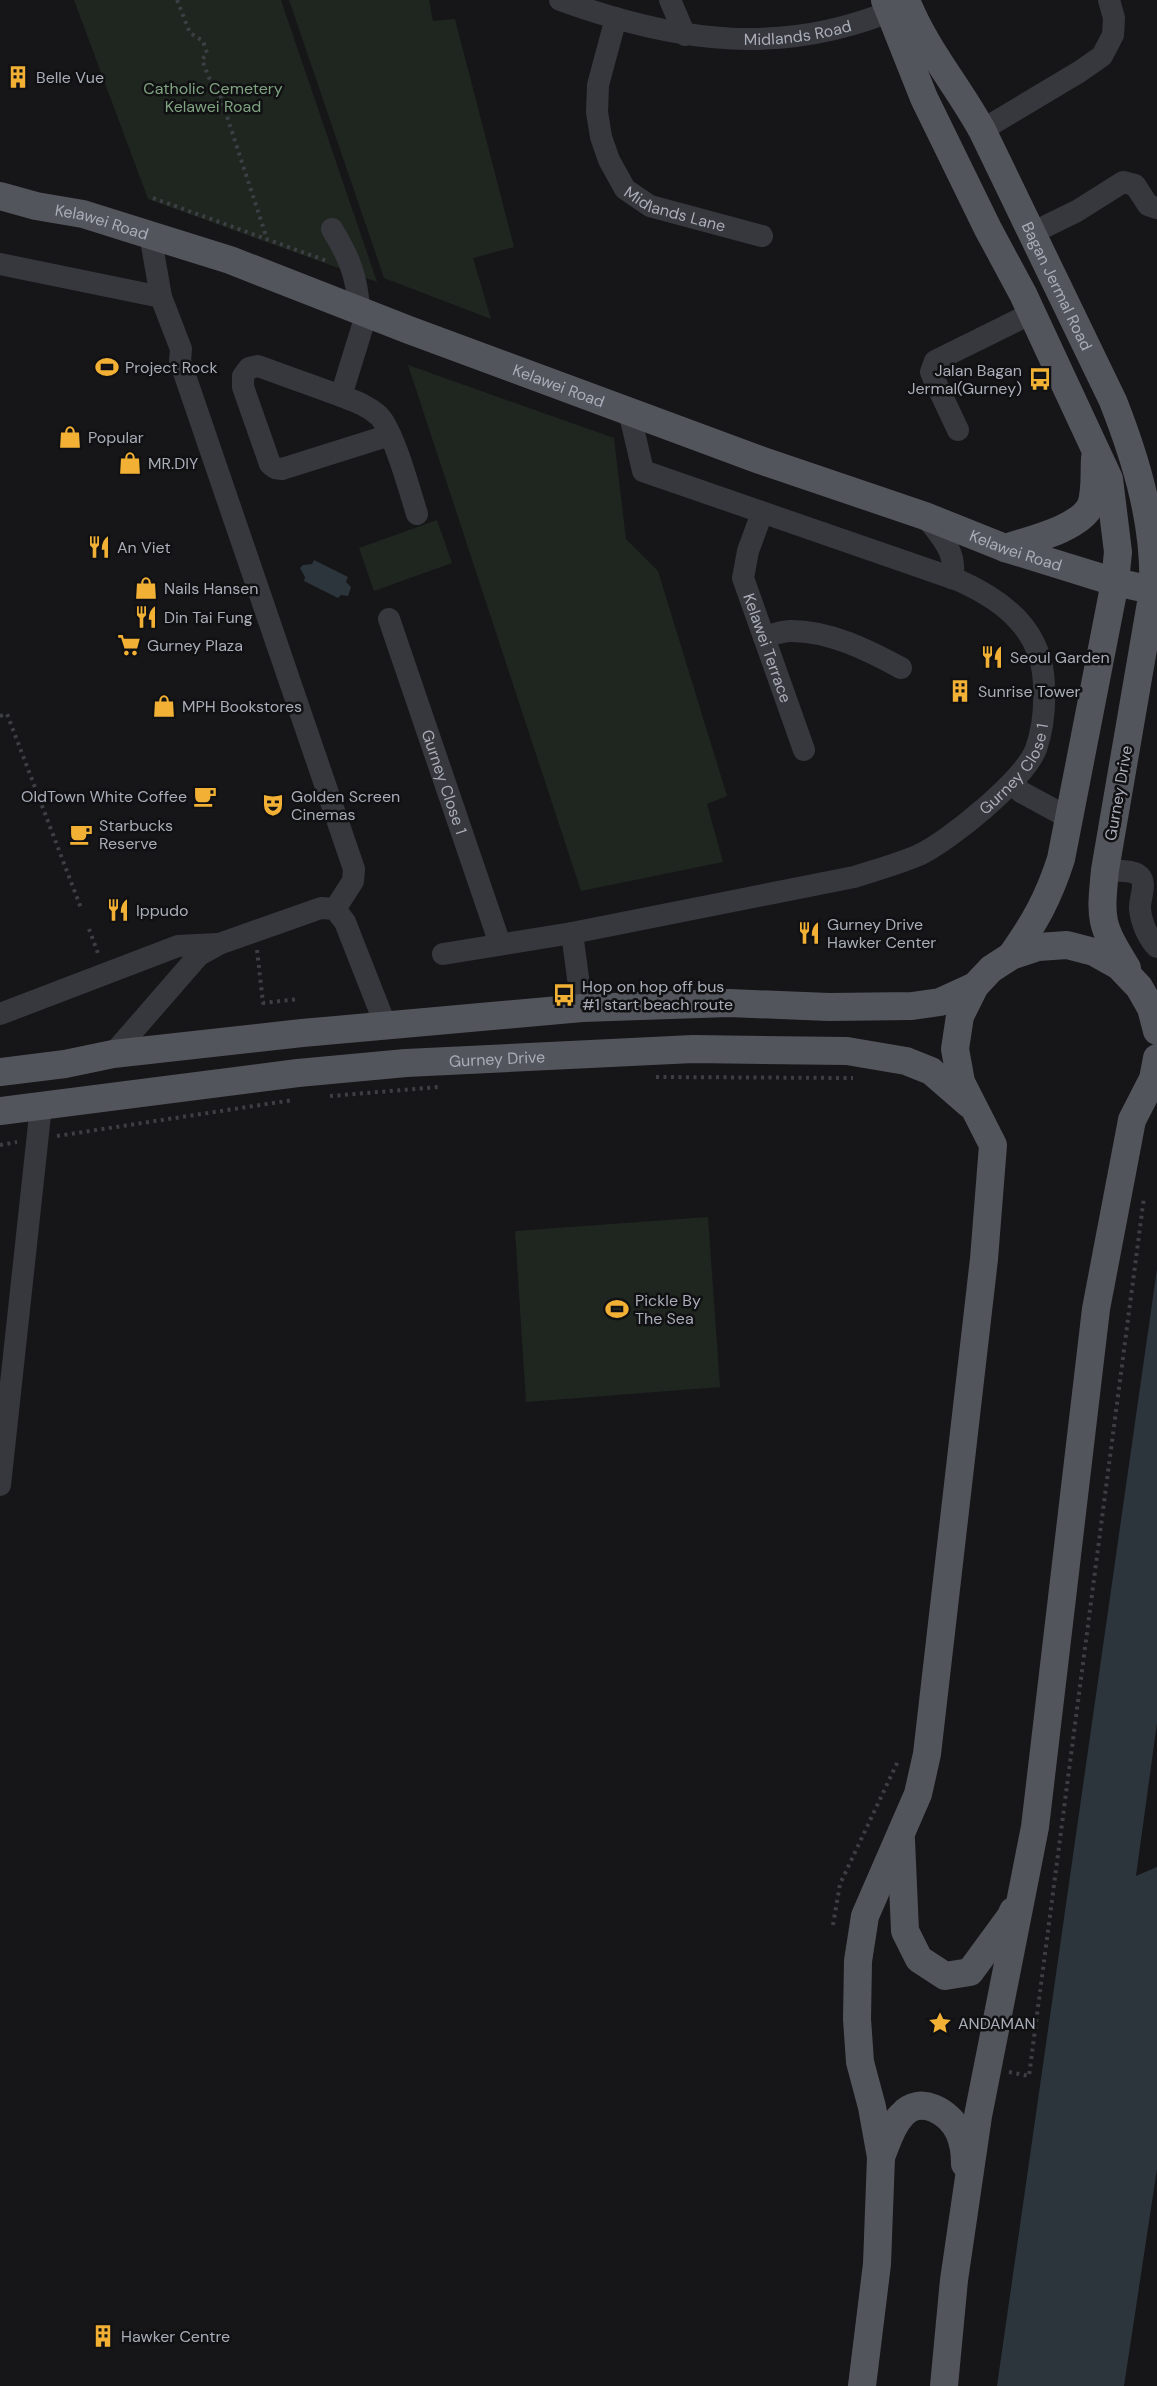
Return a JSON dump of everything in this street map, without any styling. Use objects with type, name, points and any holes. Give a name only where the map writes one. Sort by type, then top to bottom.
[{"type":"main road","name":"Bagan Jermal Road","points":[[897,4],[922,35],[982,130],[1113,401],[1131,448],[1154,558],[1155,591]]},
{"type":"main road","name":"Bagan Jermal Road","points":[[897,4],[924,98],[988,229],[1028,303],[1096,447],[1112,490],[1118,552],[1115,582]]},
{"type":"main road","points":[[968,185],[966,150],[970,140],[982,130]]},
{"type":"main road","name":"Kelawei Road","points":[[0,196],[36,206],[83,214],[230,260],[409,330],[760,460],[925,516],[1005,548],[1115,582],[1155,591]]},
{"type":"main road","points":[[1028,303],[1020,257],[1024,243],[1032,232]]},
{"type":"main road","points":[[1005,548],[1067,527],[1085,513],[1091,504],[1094,490],[1096,447]]},
{"type":"main road","points":[[1131,448],[1157,491]]},
{"type":"main road","points":[[1011,956],[1033,926],[1050,895],[1062,859],[1115,582]]},
{"type":"main road","name":"Gurney Drive","points":[[1139,987],[1106,934],[1101,912],[1105,870],[1128,732],[1152,625],[1155,591]]},
{"type":"main road","points":[[1109,616],[1152,625]]},
{"type":"main road","points":[[1128,732],[1143,702],[1157,684]]},
{"type":"main road","points":[[862,2386],[876,2264],[881,2157],[872,2107],[860,2062],[857,2019],[858,1961],[865,1916],[918,1794],[927,1754],[984,1259],[993,1145],[978,1111],[961,1082],[955,1049],[960,1016],[975,986],[991,969],[1011,956],[1038,947],[1066,945],[1094,952],[1119,966],[1139,987],[1151,1008],[1157,1031]]},
{"type":"main road","points":[[0,1072],[65,1064],[113,1054],[385,1024],[582,1008],[729,1003],[829,1007],[912,1006],[940,1002],[975,986]]},
{"type":"main road","name":"Gurney Drive","points":[[0,1111],[298,1073],[406,1063],[693,1049],[847,1051],[906,1060],[931,1071],[978,1111]]},
{"type":"main road","points":[[944,2386],[954,2280],[978,2116],[1035,1827],[1096,1309],[1132,1120],[1153,1079],[1157,1058]]},
{"type":"main road","points":[[901,1835],[905,1931],[920,1959],[945,1976],[970,1972],[1011,1916],[1035,1827]]},
{"type":"main road","points":[[881,2157],[891,2130],[902,2114],[915,2106],[930,2106],[945,2114],[958,2130],[965,2147],[966,2199]]},
{"type":"street","name":"Midlands Road","points":[[560,0],[616,18],[685,35],[719,39],[783,39],[818,33],[897,4]]},
{"type":"street","points":[[670,0],[685,35]]},
{"type":"street","points":[[982,130],[1102,56],[1113,35],[1114,18],[1109,0]]},
{"type":"street","name":"Midlands Lane","points":[[616,18],[598,85],[597,112],[601,137],[609,160],[625,189],[650,206],[762,236]]},
{"type":"street","points":[[1032,232],[1077,211],[1123,182],[1135,184],[1148,205],[1157,208]]},
{"type":"street","points":[[332,229],[347,253],[358,286],[363,311],[341,396]]},
{"type":"street","points":[[150,234],[155,296],[173,354],[180,361],[354,869],[353,881],[335,909]]},
{"type":"street","points":[[0,264],[155,296]]},
{"type":"street","points":[[958,430],[931,372],[935,361],[1028,303]]},
{"type":"street","points":[[390,435],[282,469],[275,468],[270,464],[243,387],[243,376],[249,368],[258,366],[364,405],[380,416],[390,435],[417,513]]},
{"type":"street","name":"Gurney Close 1","points":[[443,954],[572,933],[854,876],[892,865],[920,854],[957,829],[1012,783],[1035,751],[1043,721],[1044,669],[1036,645],[1020,621],[1002,604],[982,591],[951,578],[642,471],[629,411]]},
{"type":"street","name":"Kelawei Terrace","points":[[762,513],[747,551],[743,578],[804,750]]},
{"type":"street","points":[[925,516],[944,540],[951,554],[954,566],[951,578]]},
{"type":"street","name":"Gurney Close 1","points":[[389,619],[500,944]]},
{"type":"street","points":[[764,637],[789,631],[818,634],[870,651],[901,668]]},
{"type":"street","points":[[1012,783],[1021,792],[1069,818]]},
{"type":"street","points":[[1105,870],[1135,872],[1140,876],[1143,883],[1140,909],[1146,930],[1157,947]]},
{"type":"street","points":[[113,1054],[200,955],[219,944],[321,908],[335,909],[345,922],[385,1024]]},
{"type":"street","points":[[572,933],[582,1008]]},
{"type":"street","points":[[0,1014],[178,946],[219,944]]},
{"type":"street","points":[[0,1485],[40,1106]]},
{"type":"path","points":[[177,0],[190,33],[202,41],[207,53],[202,60],[213,88],[220,95],[267,239]]},
{"type":"path","points":[[153,198],[353,271]]},
{"type":"path","points":[[0,716],[7,714],[81,908]]},
{"type":"path","points":[[89,929],[91,935]]},
{"type":"path","points":[[254,931],[263,1003],[299,999]]},
{"type":"path","points":[[652,1077],[863,1078]]},
{"type":"path","points":[[326,1096],[445,1087]]},
{"type":"path","points":[[0,1145],[303,1098]]},
{"type":"path","points":[[833,1925],[840,1884],[902,1750]]},
{"type":"green space","name":"Catholic Cemetery Kelawei Road","points":[[74,0],[281,0],[377,282],[148,199]]},
{"type":"green space","points":[[289,0],[429,0],[433,21],[455,19],[514,247],[473,258],[491,319],[384,278]]},
{"type":"green space","points":[[408,365],[614,438],[626,539],[658,571],[727,796],[707,804],[723,862],[581,891]]},
{"type":"green space","points":[[437,520],[452,563],[374,591],[359,548]]},
{"type":"green space","name":"Pickle By The Sea","points":[[708,1217],[720,1387],[526,1402],[515,1231]]},
{"type":"shaded area","points":[[314,560],[348,577],[346,582],[351,587],[348,596],[341,595],[338,598],[304,581],[305,577],[300,568],[303,565],[312,564]]},
{"type":"shaded area","points":[[1157,1269],[1157,1723],[1136,1876],[1157,1867],[1157,2169],[1124,2386],[997,2386]]},
{"type":"place","name":"Belle Vue","points":[[18,77]]},
{"type":"place","name":"Project Rock","points":[[107,367]]},
{"type":"place","name":"Jalan Bagan Jermal(Gurney)","points":[[1040,379]]},
{"type":"place","name":"Popular","points":[[70,437]]},
{"type":"place","name":"MR.DIY","points":[[130,463]]},
{"type":"place","name":"An Viet","points":[[99,547]]},
{"type":"place","name":"Nails Hansen","points":[[146,588]]},
{"type":"place","name":"Din Tai Fung","points":[[146,617]]},
{"type":"place","name":"Gurney Plaza","points":[[129,645]]},
{"type":"place","name":"Seoul Garden","points":[[992,657]]},
{"type":"place","name":"Sunrise Tower","points":[[960,691]]},
{"type":"place","name":"MPH Bookstores","points":[[164,706]]},
{"type":"place","name":"OldTown White Coffee","points":[[205,796]]},
{"type":"place","name":"Golden Screen Cinemas","points":[[273,805]]},
{"type":"place","name":"Starbucks Reserve","points":[[81,834]]},
{"type":"place","name":"Ippudo","points":[[118,910]]},
{"type":"place","name":"Gurney Drive Hawker Center","points":[[809,933]]},
{"type":"place","name":"Hop on hop off bus #1 start beach route","points":[[564,995]]},
{"type":"place","name":"Pickle By The Sea","points":[[617,1309]]},
{"type":"place","name":"ANDAMAN","points":[[940,2023]]},
{"type":"place","name":"Hawker Centre","points":[[103,2336]]}]
